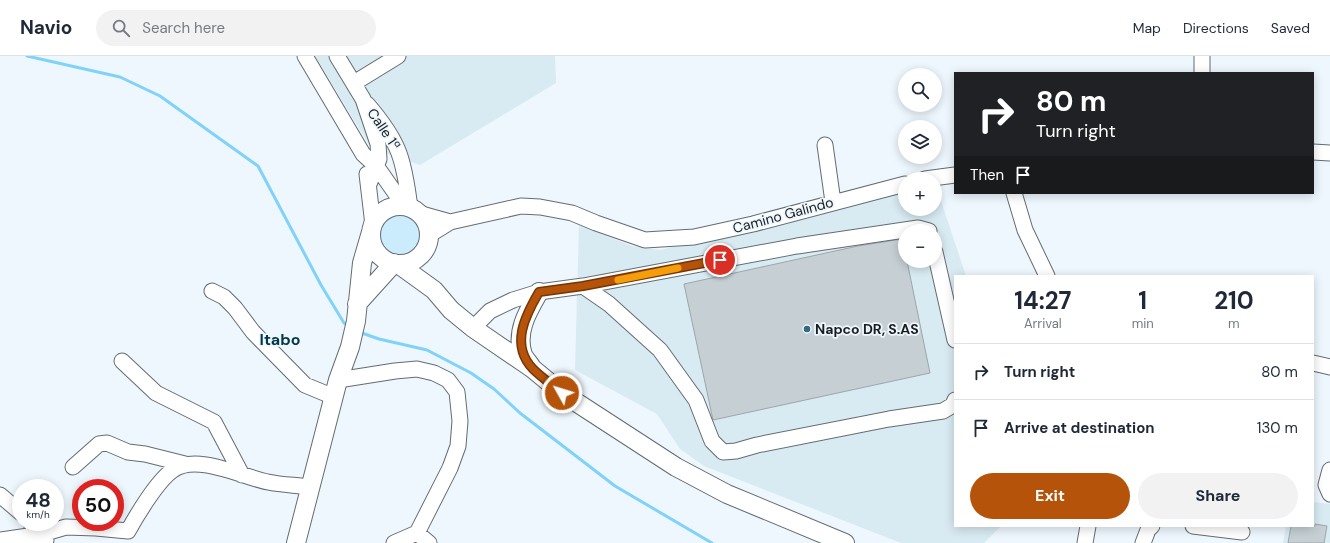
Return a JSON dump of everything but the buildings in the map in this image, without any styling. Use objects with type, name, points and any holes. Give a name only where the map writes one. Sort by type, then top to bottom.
[{"type":"main road","points":[[296,543],[336,389],[350,347],[357,313],[362,263],[372,228],[383,212],[390,208],[411,209],[426,224],[426,244],[434,290]]},
{"type":"main road","points":[[372,228],[372,242],[377,252],[384,259],[396,264],[434,290],[451,310],[473,328],[533,369],[562,393],[676,467],[727,494],[845,543]]},
{"type":"main road","points":[[357,313],[396,264],[408,263],[416,259],[426,244]]},
{"type":"main road","points":[[533,369],[523,355],[521,338],[523,323],[539,292]]},
{"type":"street","points":[[305,56],[363,154],[377,167],[411,209]]},
{"type":"street","name":"Calle 1ª","points":[[337,56],[363,99],[378,144],[380,154],[377,167],[369,184]]},
{"type":"street","points":[[354,83],[398,56]]},
{"type":"street","points":[[1202,56],[1202,72]]},
{"type":"street","name":"Calle 1ª","points":[[363,99],[382,120],[399,148],[406,174],[411,209]]},
{"type":"street","points":[[825,145],[833,202]]},
{"type":"street","points":[[1314,152],[1330,153]]},
{"type":"street","points":[[363,154],[369,184],[372,228]]},
{"type":"street","points":[[942,177],[954,175]]},
{"type":"street","name":"Camino Galindo","points":[[426,244],[450,222],[522,206],[572,212],[596,223],[645,240],[661,240],[694,237],[753,224],[898,186]]},
{"type":"street","points":[[1014,194],[1025,230],[1047,275]]},
{"type":"street","name":"Camino Galindo","points":[[411,209],[450,222]]},
{"type":"street","points":[[473,328],[490,311],[513,300],[539,292],[583,286],[797,246],[898,231]]},
{"type":"street","points":[[939,268],[954,336]]},
{"type":"street","points":[[583,286],[609,304],[660,350],[696,400],[712,441],[723,452],[736,451],[757,444],[890,419],[943,411],[953,405],[954,402]]},
{"type":"street","points":[[212,291],[224,297],[236,308],[253,332],[305,385],[336,389],[395,371],[417,369],[434,373],[448,380],[457,392],[460,421],[458,446],[450,468],[417,533],[394,543]]},
{"type":"street","points":[[122,361],[156,393],[214,422],[242,475]]},
{"type":"street","points":[[1314,363],[1330,367]]},
{"type":"street","points":[[73,467],[99,444],[107,444],[128,452],[146,454],[185,464],[211,466],[267,482],[310,487]]},
{"type":"street","points":[[0,540],[45,539],[66,528],[96,528],[126,537],[134,519],[159,486],[173,470],[185,464]]},
{"type":"street","points":[[1330,470],[1326,485],[1330,494]]},
{"type":"street","points":[[0,495],[12,505]]},
{"type":"street","points":[[1085,543],[1088,527]]},
{"type":"street","points":[[1143,543],[1148,530],[1151,527]]},
{"type":"street","points":[[1201,527],[1242,532]]},
{"type":"street","points":[[38,531],[45,539]]},
{"type":"street","points":[[417,533],[429,543]]},
{"type":"shaded area","points":[[315,56],[555,56],[556,83],[420,165],[371,148]]},
{"type":"shaded area","points":[[898,192],[898,216],[942,216],[942,204],[966,275],[954,275],[954,527],[1000,527],[984,543],[901,543],[704,466],[680,449],[657,414],[575,370],[579,225],[632,246],[660,250]]},
{"type":"shaded area","points":[[400,210],[414,214],[421,221],[425,235],[421,249],[414,256],[400,260],[386,256],[379,249],[375,235],[379,221],[386,214]]},
{"type":"shaded area","points":[[1314,502],[1330,504],[1330,543],[1283,543],[1286,527],[1314,527]]},
{"type":"waterway","points":[[27,56],[120,77],[160,96],[258,166],[321,285],[344,323],[349,326]]},
{"type":"waterway","points":[[359,332],[379,339],[427,350],[471,373],[494,389],[520,413],[615,486],[712,543]]},
{"type":"slow traffic","points":[[618,280],[678,268]]},
{"type":"place","name":"Napco DR, S.AS","points":[[807,329]]},
{"type":"district","name":"Itabo","points":[[280,339]]},
{"type":"route","points":[[562,393],[533,369],[523,355],[521,338],[523,323],[539,292],[583,286],[720,260]]}]
